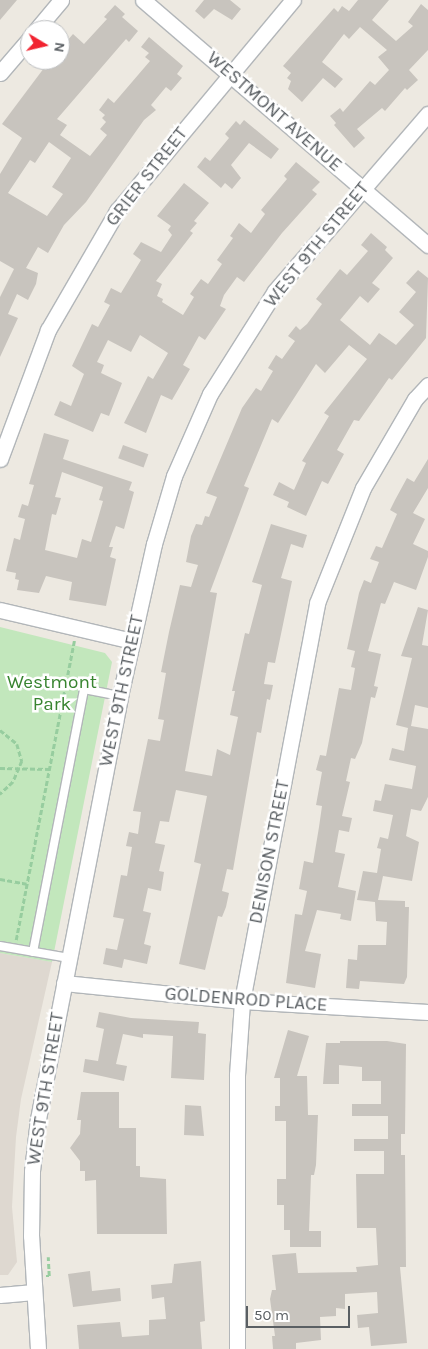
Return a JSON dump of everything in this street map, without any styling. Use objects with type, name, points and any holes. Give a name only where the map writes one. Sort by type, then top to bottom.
[{"type":"street","points":[[45,20],[62,0]]},
{"type":"street","name":"WESTMONT AVENUE","points":[[143,0],[428,245]]},
{"type":"street","name":"GRIER STREET","points":[[0,459],[48,330],[116,211],[229,73],[293,0]]},
{"type":"street","points":[[0,73],[20,50]]},
{"type":"street","name":"WEST 9TH STREET","points":[[38,1349],[34,1292],[32,1171],[38,1119],[120,696],[132,640],[174,476],[210,394],[275,291],[428,114]]},
{"type":"street","name":"DENISON STREET","points":[[236,1349],[237,1075],[242,1001],[317,603],[363,488],[416,399],[428,385]]},
{"type":"street","points":[[0,610],[132,640]]},
{"type":"street","name":"GOLDENROD PLACE","points":[[64,984],[242,1001],[428,1012]]},
{"type":"street","points":[[0,1295],[34,1292]]},
{"type":"lane","points":[[32,952],[84,689],[120,696]]},
{"type":"lane","points":[[0,946],[69,958]]},
{"type":"path","points":[[14,948],[74,641],[65,639]]},
{"type":"path","points":[[0,730],[18,744],[21,768],[13,782],[0,794]]},
{"type":"path","points":[[0,768],[50,769]]},
{"type":"path","points":[[0,879],[27,884]]},
{"type":"shaded area","points":[[0,953],[52,962],[21,1099],[16,1137],[12,1207],[17,1262],[8,1275],[0,1275]]},
{"type":"green space","name":"Westmont Park","points":[[0,627],[105,653],[112,662],[52,962],[0,953]]},
{"type":"building","points":[[0,0],[17,0],[0,20]]},
{"type":"building","points":[[204,0],[230,0],[241,9],[232,20],[214,9],[204,19],[195,11]]},
{"type":"building","points":[[358,0],[389,0],[372,20],[396,41],[413,26],[408,22],[421,4],[428,10],[428,50],[409,70],[418,80],[407,90],[405,88],[385,111],[382,108],[357,129],[365,138],[354,148],[334,125],[336,123],[330,116],[340,108],[343,112],[370,81],[375,85],[389,70],[378,57],[387,50],[360,27],[349,39],[344,34],[322,62],[343,79],[335,88],[323,78],[302,102],[288,89],[291,81],[287,78],[291,73],[283,66],[334,8],[338,12],[342,6],[349,11]]},
{"type":"building","points":[[115,5],[125,14],[122,17],[138,31],[129,42],[126,39],[57,119],[67,125],[60,135],[90,156],[107,135],[100,129],[106,122],[102,118],[105,115],[99,110],[108,98],[114,103],[150,61],[145,57],[149,53],[141,47],[149,37],[183,66],[177,74],[182,78],[171,91],[166,87],[151,105],[156,110],[144,120],[86,202],[64,225],[48,253],[38,247],[26,268],[38,273],[36,284],[28,300],[17,294],[8,314],[18,318],[0,357],[0,297],[14,269],[0,261],[0,174],[22,138],[2,124],[42,70],[70,70],[70,37],[73,34],[84,44],[107,19],[104,17]],"holes":[[[49,142],[71,158],[52,187],[63,194],[47,216],[8,193],[30,160],[35,163]]]},
{"type":"building","points":[[244,120],[279,149],[271,159],[249,143],[231,165],[241,178],[232,189],[225,183],[221,188],[197,167],[205,157],[210,161],[229,138],[225,134],[236,121],[240,125]]},
{"type":"building","points":[[296,162],[320,182],[312,190],[317,194],[282,233],[244,282],[237,277],[224,295],[220,306],[226,309],[205,340],[199,336],[183,365],[190,369],[172,400],[161,395],[146,433],[124,423],[148,376],[153,379],[168,353],[140,335],[131,352],[108,340],[97,362],[104,365],[101,373],[122,383],[109,416],[101,413],[93,432],[54,415],[60,401],[71,406],[84,374],[72,366],[92,324],[98,327],[110,305],[104,302],[111,288],[121,293],[141,260],[133,254],[141,242],[161,252],[172,235],[168,230],[171,226],[157,216],[184,183],[209,203],[194,221],[197,223],[190,231],[193,233],[156,281],[162,284],[157,296],[163,299],[162,302],[183,315],[194,297],[190,294],[201,279],[208,284],[222,264],[217,260],[233,238],[230,236],[239,223],[251,233],[265,214],[261,210],[287,179],[284,176]]},
{"type":"building","points":[[371,233],[387,247],[385,250],[393,258],[372,283],[380,289],[368,303],[360,296],[340,320],[370,345],[379,333],[396,345],[414,325],[399,312],[416,292],[406,283],[418,270],[428,278],[426,338],[392,380],[389,378],[359,421],[354,420],[337,450],[344,454],[328,484],[322,481],[306,516],[287,507],[289,502],[273,495],[279,482],[294,490],[306,463],[302,461],[329,416],[324,413],[367,359],[349,345],[325,373],[316,364],[278,423],[272,419],[244,486],[249,488],[210,592],[217,593],[185,771],[212,776],[217,749],[230,755],[238,717],[230,715],[235,691],[232,691],[245,633],[249,634],[262,585],[252,582],[271,524],[307,535],[303,548],[291,544],[281,578],[292,581],[275,663],[268,662],[264,684],[273,685],[270,700],[267,699],[261,733],[257,732],[233,870],[227,869],[222,891],[229,893],[226,907],[222,917],[218,916],[205,970],[179,964],[201,864],[194,862],[207,796],[176,790],[169,822],[160,821],[155,843],[165,845],[159,871],[164,872],[161,891],[148,888],[143,911],[151,913],[144,944],[151,946],[147,964],[124,959],[122,968],[103,964],[106,948],[117,950],[124,919],[113,917],[121,875],[127,876],[132,847],[126,846],[129,832],[138,834],[141,812],[133,811],[148,739],[160,741],[164,720],[158,719],[166,673],[161,672],[180,585],[191,587],[198,565],[186,562],[191,536],[196,524],[202,525],[205,516],[209,517],[217,497],[206,493],[242,408],[256,388],[261,391],[273,371],[268,368],[276,355],[282,359],[295,341],[288,336],[296,326],[300,330],[307,324],[322,304],[316,299],[340,269],[347,275],[368,251],[361,245]]},
{"type":"building","points":[[44,433],[69,440],[63,459],[132,482],[129,490],[134,492],[124,529],[116,526],[109,547],[113,547],[110,557],[116,559],[106,606],[69,600],[72,582],[46,576],[39,593],[17,590],[19,580],[15,579],[16,573],[6,571],[14,538],[20,540],[25,519],[18,517],[22,504],[28,506],[34,485],[29,484]],"holes":[[[62,472],[103,487],[99,500],[103,501],[91,542],[82,539],[77,558],[45,550],[52,514],[56,515],[61,498],[55,497]]]},
{"type":"building","points":[[123,445],[148,454],[144,467],[118,458]]},
{"type":"building","points":[[428,459],[428,488],[413,513],[425,519],[413,544],[428,551],[428,557],[416,590],[394,582],[385,604],[381,603],[368,651],[381,654],[374,686],[378,687],[375,698],[371,697],[362,743],[355,759],[351,758],[346,781],[350,782],[342,816],[352,818],[349,832],[339,830],[335,852],[345,854],[338,887],[356,891],[351,921],[340,919],[341,914],[317,910],[305,951],[321,954],[315,988],[286,983],[295,914],[302,915],[307,891],[299,889],[304,861],[313,863],[322,806],[316,805],[322,772],[316,770],[320,755],[326,756],[339,688],[351,690],[355,668],[351,667],[355,651],[347,649],[359,593],[364,580],[371,583],[379,562],[370,559],[376,546],[382,548],[397,514],[390,510],[395,500],[407,478],[414,482]]},
{"type":"building","points":[[418,607],[428,610],[422,645],[428,646],[428,708],[415,705],[411,726],[428,729],[428,797],[421,811],[411,809],[406,836],[419,842],[412,881],[383,876],[378,900],[405,901],[405,907],[409,907],[407,977],[404,984],[360,981],[359,989],[346,988],[348,959],[357,960],[358,945],[386,945],[387,922],[376,921],[375,902],[357,900],[363,871],[377,873],[381,849],[377,848],[380,837],[388,839],[393,815],[373,811],[375,800],[381,801],[385,784],[412,789],[416,766],[389,760],[392,748],[404,751],[408,728],[396,725],[412,658],[401,656]]},
{"type":"building","points":[[99,1012],[131,1018],[199,1022],[198,1033],[206,1034],[204,1080],[171,1078],[173,1036],[143,1034],[143,1038],[123,1034],[116,1064],[127,1066],[124,1081],[83,1072],[85,1059],[98,1061],[104,1029],[96,1027]]},
{"type":"building","points":[[288,1030],[309,1036],[297,1076],[307,1076],[308,1115],[318,1115],[316,1165],[314,1175],[311,1175],[309,1231],[321,1231],[321,1247],[290,1247],[290,1230],[284,1230],[284,1205],[277,1205],[277,1179],[286,1179],[286,1121],[275,1121],[275,1106],[280,1106],[280,1078],[274,1078]]},
{"type":"building","points":[[340,1041],[387,1041],[406,1044],[405,1134],[401,1134],[401,1155],[405,1155],[406,1267],[400,1267],[407,1343],[371,1346],[369,1327],[358,1328],[357,1315],[378,1313],[377,1292],[345,1294],[345,1309],[336,1308],[336,1316],[320,1317],[321,1340],[296,1343],[296,1349],[273,1349],[272,1336],[275,1336],[270,1299],[272,1290],[276,1290],[272,1255],[296,1253],[298,1273],[357,1272],[356,1267],[378,1265],[376,1228],[357,1228],[356,1174],[384,1174],[384,1151],[354,1151],[354,1139],[388,1139],[388,1116],[352,1116],[352,1104],[381,1104],[381,1081],[362,1081],[362,1067],[339,1065],[339,1084],[323,1084],[326,1043],[340,1043]]},
{"type":"building","points":[[81,1092],[119,1092],[119,1128],[136,1128],[136,1166],[140,1166],[140,1177],[166,1179],[167,1234],[97,1234],[96,1180],[85,1181],[85,1171],[80,1171],[80,1161],[70,1148],[80,1134],[81,1120],[77,1120]]},
{"type":"building","points":[[185,1105],[201,1106],[204,1136],[184,1135]]},
{"type":"building","points":[[201,1261],[205,1321],[200,1322],[202,1349],[79,1349],[77,1325],[120,1322],[122,1337],[149,1335],[149,1320],[166,1319],[164,1297],[152,1299],[151,1285],[172,1283],[174,1264]]},
{"type":"building","points":[[90,1271],[92,1291],[120,1288],[121,1301],[73,1307],[68,1274]]}]
